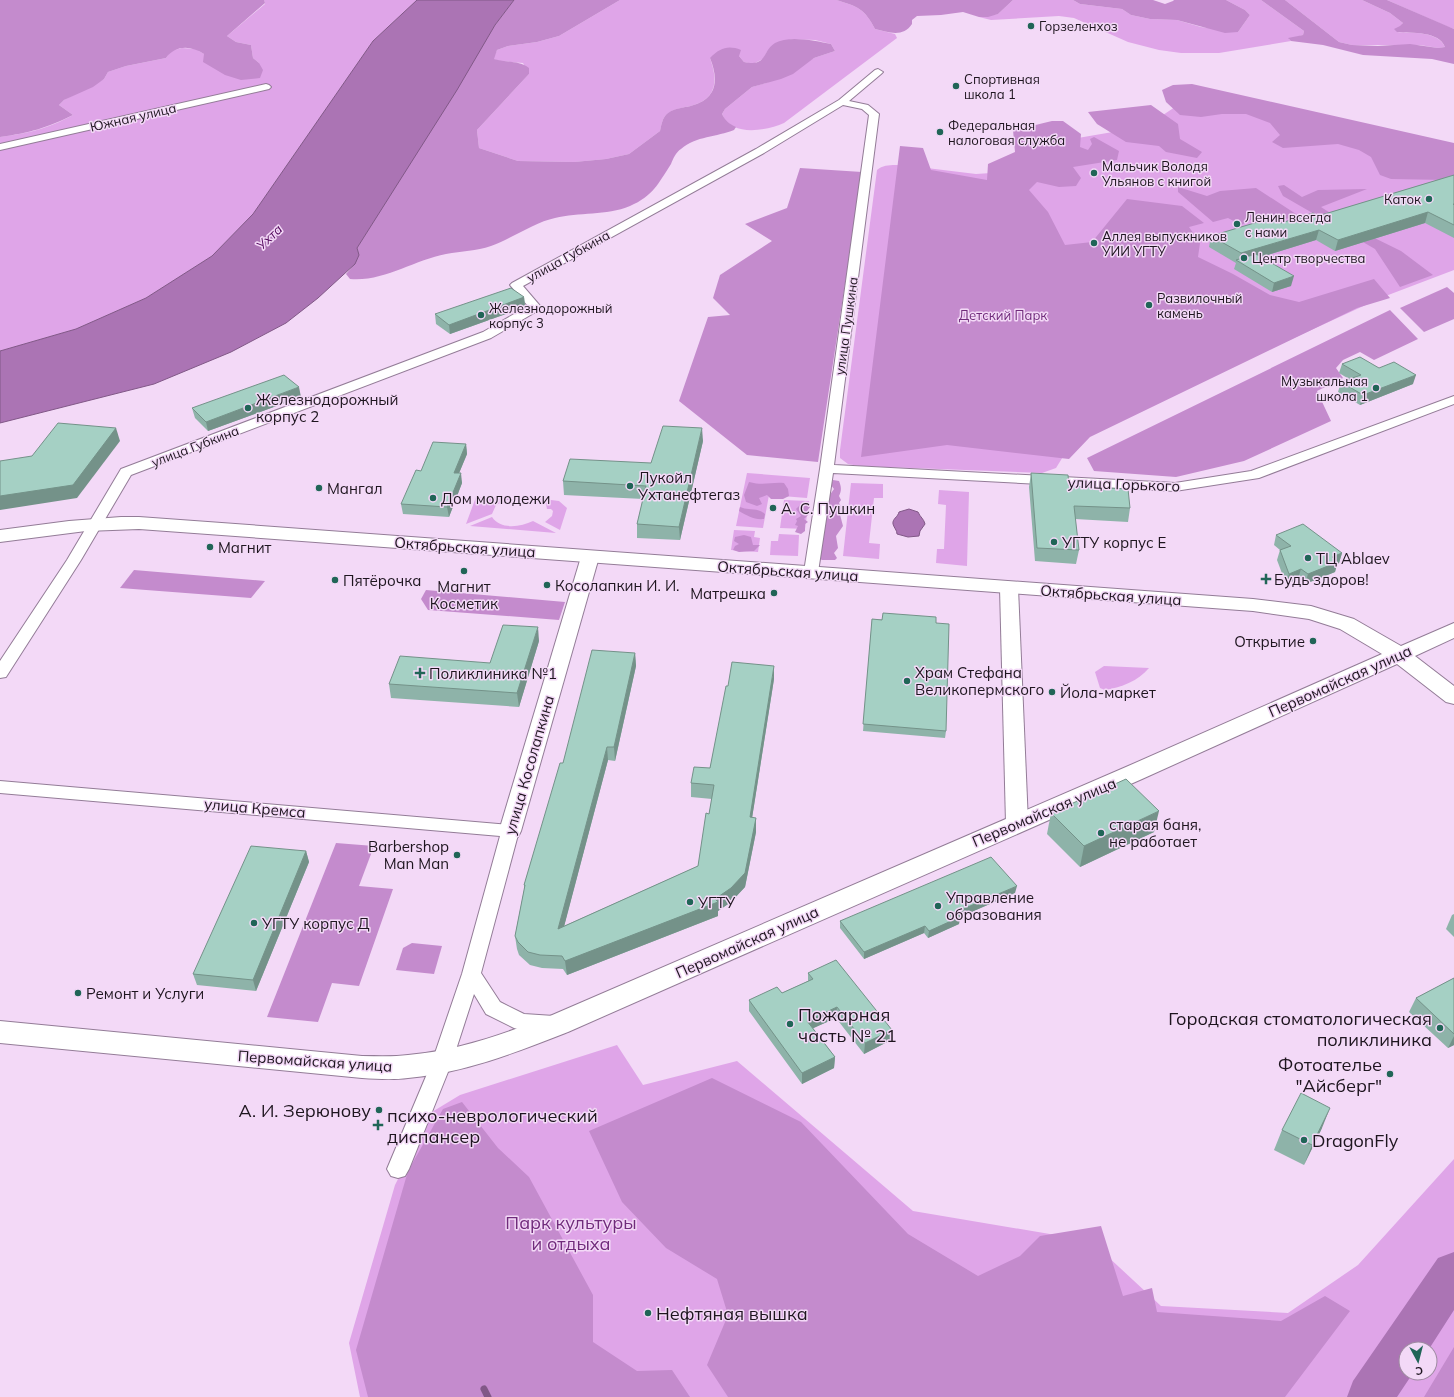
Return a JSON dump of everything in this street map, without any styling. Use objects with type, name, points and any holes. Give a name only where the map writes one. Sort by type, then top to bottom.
[{"type":"main road","name":"Октябрьская улица","points":[[0,536],[97,523],[139,523],[1253,605],[1311,613],[1347,624],[1399,654],[1454,697]]},
{"type":"main road","name":"Первомайская улица","points":[[0,1032],[362,1067],[406,1067],[442,1062],[494,1049],[560,1024],[1134,773],[1454,630]]},
{"type":"street","name":"улица Губкина","points":[[97,523],[126,472],[487,335],[535,308],[516,285],[760,151],[842,102],[878,72]]},
{"type":"street","name":"Южная улица","points":[[0,147],[266,88]]},
{"type":"street","name":"улица Пушкина","points":[[811,572],[827,469],[874,114],[865,107],[842,102]]},
{"type":"street","name":"улица Горького","points":[[827,469],[1175,487],[1254,475],[1454,400]]},
{"type":"street","points":[[0,673],[97,523]]},
{"type":"street","name":"улица Косолапкина","points":[[398,1169],[442,1062],[471,974],[510,831],[590,557]]},
{"type":"street","points":[[1009,588],[1017,824]]},
{"type":"street","name":"улица Кремса","points":[[0,787],[510,831]]},
{"type":"street","points":[[471,974],[493,1008],[521,1022],[560,1024]]},
{"type":"green space","points":[[0,0],[264,0],[265,3],[227,36],[236,42],[251,45],[253,58],[259,63],[263,70],[260,78],[241,80],[225,75],[203,62],[204,54],[199,51],[189,48],[179,49],[174,51],[166,58],[126,66],[108,72],[104,79],[93,87],[64,100],[59,105],[73,115],[38,129],[0,137]]},
{"type":"green space","points":[[264,0],[417,0],[373,41],[253,214],[212,256],[146,298],[76,329],[0,351],[0,137],[38,130],[64,120],[73,115],[59,105],[64,100],[104,79],[108,72],[126,66],[166,58],[171,51],[182,48],[196,49],[204,54],[259,63],[253,58],[251,45],[236,42],[227,36],[265,4]]},
{"type":"green space","points":[[514,0],[620,0],[559,36],[537,42],[508,46],[497,50],[494,59],[525,65],[529,68],[529,74],[477,130],[479,148],[518,161],[574,162],[606,159],[629,154],[660,131],[663,119],[669,113],[677,109],[699,103],[710,95],[715,84],[715,77],[710,58],[724,48],[736,48],[741,50],[739,56],[744,62],[752,63],[761,61],[768,50],[775,43],[788,39],[803,39],[831,44],[835,51],[814,58],[793,74],[752,87],[725,109],[722,114],[731,125],[736,127],[734,130],[700,139],[679,150],[662,178],[650,194],[630,206],[602,213],[564,216],[547,220],[491,246],[434,257],[375,277],[350,279],[346,274],[357,259],[357,248],[495,25]]},
{"type":"green space","points":[[620,0],[836,0],[860,9],[868,17],[875,29],[895,34],[897,38],[784,123],[777,126],[759,130],[741,129],[733,126],[722,114],[725,109],[752,87],[766,83],[814,58],[835,51],[831,44],[815,40],[791,39],[767,52],[763,59],[753,64],[744,62],[739,56],[710,58],[714,71],[714,84],[710,95],[699,103],[677,109],[669,113],[663,119],[660,131],[629,154],[606,159],[574,162],[518,161],[479,148],[477,130],[529,74],[523,63],[493,59],[497,50],[508,46],[537,42],[559,36]]},
{"type":"green space","points":[[836,0],[1013,0],[998,14],[988,17],[979,17],[963,12],[917,16],[912,20],[912,24],[908,28],[900,33],[895,33],[875,29],[868,17],[860,9]]},
{"type":"green space","points":[[1013,0],[1073,0],[1080,4],[1122,9],[1131,15],[1150,19],[1177,20],[1201,27],[1238,32],[1250,15],[1245,10],[1226,0],[1261,0],[1304,31],[1303,35],[1289,39],[1291,41],[1219,53],[1181,53],[1159,50],[1128,42],[1074,18],[1059,16],[991,20],[979,17],[998,14]]},
{"type":"green space","points":[[1073,0],[1153,0],[1165,4],[1174,0],[1226,0],[1245,10],[1250,15],[1238,32],[1225,33],[1177,20],[1150,19],[1131,15],[1122,9],[1080,4]]},
{"type":"green space","points":[[1261,0],[1285,0],[1339,42],[1352,45],[1378,46],[1410,44],[1438,48],[1445,47],[1442,42],[1431,35],[1397,32],[1394,29],[1403,23],[1390,13],[1362,0],[1387,0],[1454,29],[1454,64],[1432,59],[1363,55],[1323,45],[1291,41],[1288,38],[1303,35],[1304,31]]},
{"type":"green space","points":[[1285,0],[1362,0],[1390,13],[1403,23],[1397,32],[1431,35],[1442,42],[1445,47],[1438,48],[1420,45],[1352,45],[1339,42]]},
{"type":"green space","points":[[1387,0],[1454,0],[1454,29],[1446,26]]},
{"type":"green space","points":[[1192,84],[1454,143],[1454,182],[1446,180],[1391,179],[1380,175],[1371,157],[1359,150],[1338,144],[1283,148],[1272,142],[1280,135],[1270,123],[1246,114],[1222,114],[1201,117],[1180,115],[1166,102],[1162,90],[1173,85]]},
{"type":"green space","name":"Детский Парк","points":[[1196,100],[1454,162],[1454,270],[1383,297],[1077,438],[1072,442],[1056,468],[1042,473],[859,466],[848,464],[840,458],[877,170],[886,166],[902,165],[976,174],[1006,172],[1043,144],[1136,128],[1151,123],[1181,103]]},
{"type":"green space","points":[[1151,105],[1178,124],[1180,139],[1202,152],[1197,158],[1166,152],[1159,146],[1126,142],[1097,124],[1088,112]]},
{"type":"green space","points":[[1052,121],[1063,121],[1081,134],[1080,147],[1088,150],[1092,144],[1090,139],[1094,137],[1119,151],[1117,160],[1073,167],[1081,178],[1076,186],[1059,187],[1037,182],[1029,190],[1048,212],[1065,245],[1092,242],[1127,199],[1182,206],[1204,223],[1189,227],[1200,243],[1198,257],[1233,274],[1270,295],[1299,302],[1374,279],[1390,298],[1357,308],[1090,437],[1069,459],[947,445],[861,457],[900,146],[923,148],[931,170],[987,180],[988,164],[1015,152],[1013,130]]},
{"type":"green space","points":[[800,168],[862,172],[818,462],[747,455],[679,401],[708,317],[730,315],[713,298],[720,275],[772,241],[745,224],[787,208]]},
{"type":"green space","points":[[1284,185],[1302,197],[1318,190],[1367,189],[1321,207],[1350,226],[1401,251],[1433,275],[1400,287],[1375,249],[1283,196],[1278,186]]},
{"type":"green space","points":[[1178,187],[1207,196],[1220,191],[1256,188],[1299,216],[1277,221],[1263,214],[1241,225],[1228,218],[1213,222],[1178,192]]},
{"type":"green space","points":[[1447,287],[1454,293],[1454,319],[1424,332],[1400,308]]},
{"type":"green space","points":[[1390,310],[1418,339],[1374,360],[1360,352],[1343,360],[1336,368],[1343,378],[1317,391],[1331,421],[1244,461],[1176,477],[1094,471],[1087,458]]},
{"type":"green space","points":[[747,473],[810,478],[807,498],[769,495],[763,528],[736,526]]},
{"type":"green space","points":[[833,480],[839,481],[841,486],[839,496],[841,500],[839,503],[842,508],[839,511],[843,526],[836,536],[838,548],[834,553],[837,558],[835,560],[822,560],[818,558],[822,548],[821,543],[824,536],[823,530],[828,504],[827,499],[834,489],[831,485]]},
{"type":"green space","points":[[749,482],[759,484],[784,483],[788,489],[789,496],[783,499],[771,499],[767,495],[759,498],[762,504],[757,506],[746,502],[744,495]]},
{"type":"green space","points":[[851,483],[883,484],[883,498],[874,498],[869,543],[880,544],[879,559],[843,556]]},
{"type":"green space","points":[[939,490],[969,492],[967,566],[936,563],[937,549],[944,549],[946,505],[938,504]]},
{"type":"green space","points":[[476,497],[512,498],[496,505],[492,514],[466,524]]},
{"type":"green space","points":[[535,498],[559,501],[567,508],[560,530],[545,522],[552,516],[553,511],[551,509],[547,509],[546,504],[542,505]]},
{"type":"green space","points":[[784,500],[809,501],[805,529],[780,528]]},
{"type":"green space","points":[[808,504],[810,507],[807,511],[809,514],[804,519],[808,522],[805,524],[805,531],[801,534],[795,532],[798,526],[795,525],[797,521],[796,519],[801,516],[796,509],[800,505]]},
{"type":"green space","points":[[740,507],[762,512],[765,514],[764,519],[757,519],[748,516],[739,511]]},
{"type":"green space","points":[[492,517],[500,524],[506,526],[517,526],[533,521],[556,533],[470,526]]},
{"type":"green space","points":[[734,530],[755,531],[754,537],[760,538],[758,552],[731,550]]},
{"type":"green space","points":[[779,534],[799,535],[798,556],[770,555],[771,541],[778,541]]},
{"type":"green space","points":[[744,535],[751,537],[753,545],[760,545],[754,551],[739,552],[733,550],[735,546],[739,544],[734,541],[735,537]]},
{"type":"green space","points":[[134,570],[265,581],[251,598],[120,588]]},
{"type":"green space","points":[[426,590],[565,602],[559,620],[428,610],[421,599]]},
{"type":"green space","points":[[1104,666],[1149,668],[1145,673],[1129,683],[1105,690],[1100,688],[1095,672]]},
{"type":"green space","points":[[336,843],[374,846],[359,886],[393,889],[359,986],[332,983],[318,1022],[267,1017]]},
{"type":"green space","points":[[412,943],[442,946],[434,974],[396,970],[403,948]]},
{"type":"green space","name":"Парк культуры и отдыха","points":[[617,1045],[643,1085],[737,1061],[913,1211],[1091,1241],[1161,1306],[1288,1313],[1358,1265],[1454,1159],[1454,1397],[360,1397],[349,1343],[395,1185],[432,1112],[460,1095]]},
{"type":"green space","points":[[712,1078],[801,1122],[908,1234],[978,1276],[1020,1256],[1040,1236],[1101,1226],[1123,1296],[1152,1288],[1157,1312],[1281,1321],[1325,1296],[1350,1311],[1285,1397],[728,1397],[707,1365],[728,1315],[717,1279],[666,1248],[622,1202],[589,1131]]},
{"type":"green space","points":[[462,1102],[498,1148],[529,1177],[593,1295],[593,1342],[637,1371],[672,1370],[690,1397],[368,1397],[356,1350],[408,1171],[443,1109]]},
{"type":"green space","points":[[1454,1347],[1454,1397],[1424,1397],[1434,1381],[1438,1381],[1438,1374]]},
{"type":"water","name":"Ухта","points":[[417,0],[514,0],[495,25],[457,90],[357,248],[359,255],[355,264],[318,298],[286,323],[231,352],[154,384],[0,423],[0,351],[76,329],[146,298],[212,256],[253,214],[373,41]]},
{"type":"water","points":[[909,509],[918,512],[925,524],[920,531],[919,536],[908,537],[897,534],[897,531],[893,525],[893,521],[899,512]]},
{"type":"building","points":[[1454,175],[1454,225],[1428,212],[1338,240],[1319,230],[1241,253],[1211,236],[1271,218],[1281,223],[1313,213],[1318,216]]},
{"type":"building","points":[[1256,254],[1294,276],[1274,283],[1236,260]]},
{"type":"building","points":[[511,288],[524,297],[449,325],[435,314]]},
{"type":"building","points":[[1360,357],[1379,368],[1394,362],[1416,375],[1363,395],[1341,382],[1361,375],[1342,364]]},
{"type":"building","points":[[284,375],[299,387],[206,422],[192,408]]},
{"type":"building","points":[[58,423],[116,428],[73,485],[0,496],[0,461],[32,456]]},
{"type":"building","name":"Лукойл Ухтанефтегаз","points":[[663,426],[702,428],[679,527],[637,524],[646,486],[563,481],[570,459],[651,463]]},
{"type":"building","name":"Дом молодежи","points":[[433,442],[466,444],[454,473],[461,473],[447,507],[401,504],[416,470],[421,471]]},
{"type":"building","name":"УГТУ корпус Е","points":[[1031,473],[1068,475],[1069,486],[1128,489],[1130,508],[1074,506],[1079,550],[1037,548]]},
{"type":"building","name":"ТЦ Ablaev","points":[[1303,524],[1342,553],[1332,557],[1338,562],[1308,574],[1301,569],[1289,574],[1280,550],[1291,546],[1276,535]]},
{"type":"building","name":"Храм Стефана Великопермского","points":[[883,613],[936,617],[936,623],[949,624],[946,731],[863,724],[872,619],[882,620]]},
{"type":"building","points":[[503,625],[538,627],[517,693],[389,684],[400,656],[490,663]]},
{"type":"building","points":[[592,650],[635,653],[614,747],[607,747],[558,929],[698,866],[706,813],[709,814],[714,785],[691,783],[694,767],[710,768],[732,662],[774,666],[750,817],[756,818],[745,873],[731,888],[715,899],[718,902],[565,961],[562,956],[540,955],[528,952],[518,942],[515,936],[524,885],[560,763],[563,763]]},
{"type":"building","points":[[1126,779],[1159,811],[1084,846],[1051,813]]},
{"type":"building","name":"УГТУ корпус Д","points":[[251,846],[306,851],[253,980],[193,974]]},
{"type":"building","name":"Управление образования","points":[[991,857],[1017,886],[956,912],[960,917],[929,931],[925,926],[864,952],[840,921]]},
{"type":"building","name":"Пожарная часть № 21","points":[[836,960],[892,1030],[865,1043],[837,1007],[807,1021],[835,1057],[802,1073],[749,1000],[777,987],[782,993],[813,979],[808,973]]},
{"type":"building","points":[[1454,978],[1454,1034],[1416,998]]},
{"type":"building","points":[[1301,1093],[1330,1108],[1312,1145],[1282,1130]]},
{"type":"waterway","points":[[1370,1397],[1454,1272]]},
{"type":"waterway","points":[[484,1389],[488,1397]]},
{"type":"place","name":"Горзеленхоз","points":[[1031,26]]},
{"type":"place","name":"Спортивная школа 1","points":[[956,86]]},
{"type":"place","name":"Федеральная налоговая служба","points":[[940,132]]},
{"type":"place","name":"Мальчик Володя Ульянов с книгой","points":[[1094,173]]},
{"type":"place","name":"Каток","points":[[1429,199]]},
{"type":"place","name":"Ленин всегда с нами","points":[[1237,224]]},
{"type":"place","name":"Аллея выпускников УИИ УГТУ","points":[[1094,243]]},
{"type":"place","name":"Центр творчества","points":[[1244,258]]},
{"type":"place","name":"Развилочный камень","points":[[1149,305]]},
{"type":"place","name":"Железнодорожный корпус 3","points":[[481,315]]},
{"type":"place","name":"Музыкальная школа 1","points":[[1376,388]]},
{"type":"place","name":"Железнодорожный корпус 2","points":[[248,408]]},
{"type":"place","name":"Лукойл Ухтанефтегаз","points":[[630,486]]},
{"type":"place","name":"Мангал","points":[[319,488]]},
{"type":"place","name":"Дом молодежи","points":[[433,498]]},
{"type":"place","name":"А. С. Пушкин","points":[[773,508]]},
{"type":"place","name":"УГТУ корпус Е","points":[[1054,542]]},
{"type":"place","name":"Магнит","points":[[210,547]]},
{"type":"place","name":"ТЦ Ablaev","points":[[1308,558]]},
{"type":"place","name":"Магнит Косметик","points":[[464,571]]},
{"type":"place","name":"Будь здоров!","points":[[1266,579]]},
{"type":"place","name":"Пятёрочка","points":[[335,580]]},
{"type":"place","name":"Косолапкин И. И.","points":[[547,585]]},
{"type":"place","name":"Матрешка","points":[[774,593]]},
{"type":"place","name":"Открытие","points":[[1313,641]]},
{"type":"place","name":"Поликлиника №1","points":[[420,673]]},
{"type":"place","name":"Храм Стефана Великопермского","points":[[907,681]]},
{"type":"place","name":"Йола-маркет","points":[[1052,692]]},
{"type":"place","name":"старая баня, не работает","points":[[1101,833]]},
{"type":"place","name":"Barbershop Man Man","points":[[457,855]]},
{"type":"place","name":"УГТУ","points":[[690,902]]},
{"type":"place","name":"Управление образования","points":[[938,906]]},
{"type":"place","name":"УГТУ корпус Д","points":[[254,923]]},
{"type":"place","name":"Ремонт и Услуги","points":[[78,993]]},
{"type":"place","name":"Пожарная часть № 21","points":[[790,1024]]},
{"type":"place","name":"Городская стоматологическая поликлиника","points":[[1440,1028]]},
{"type":"place","name":"Фотоателье \"Айсберг\"","points":[[1390,1074]]},
{"type":"place","name":"А. И. Зерюнову","points":[[379,1110]]},
{"type":"place","name":"психо-неврологический диспансер","points":[[378,1125]]},
{"type":"place","name":"DragonFly","points":[[1304,1140]]},
{"type":"place","name":"Нефтяная вышка","points":[[648,1313]]}]
